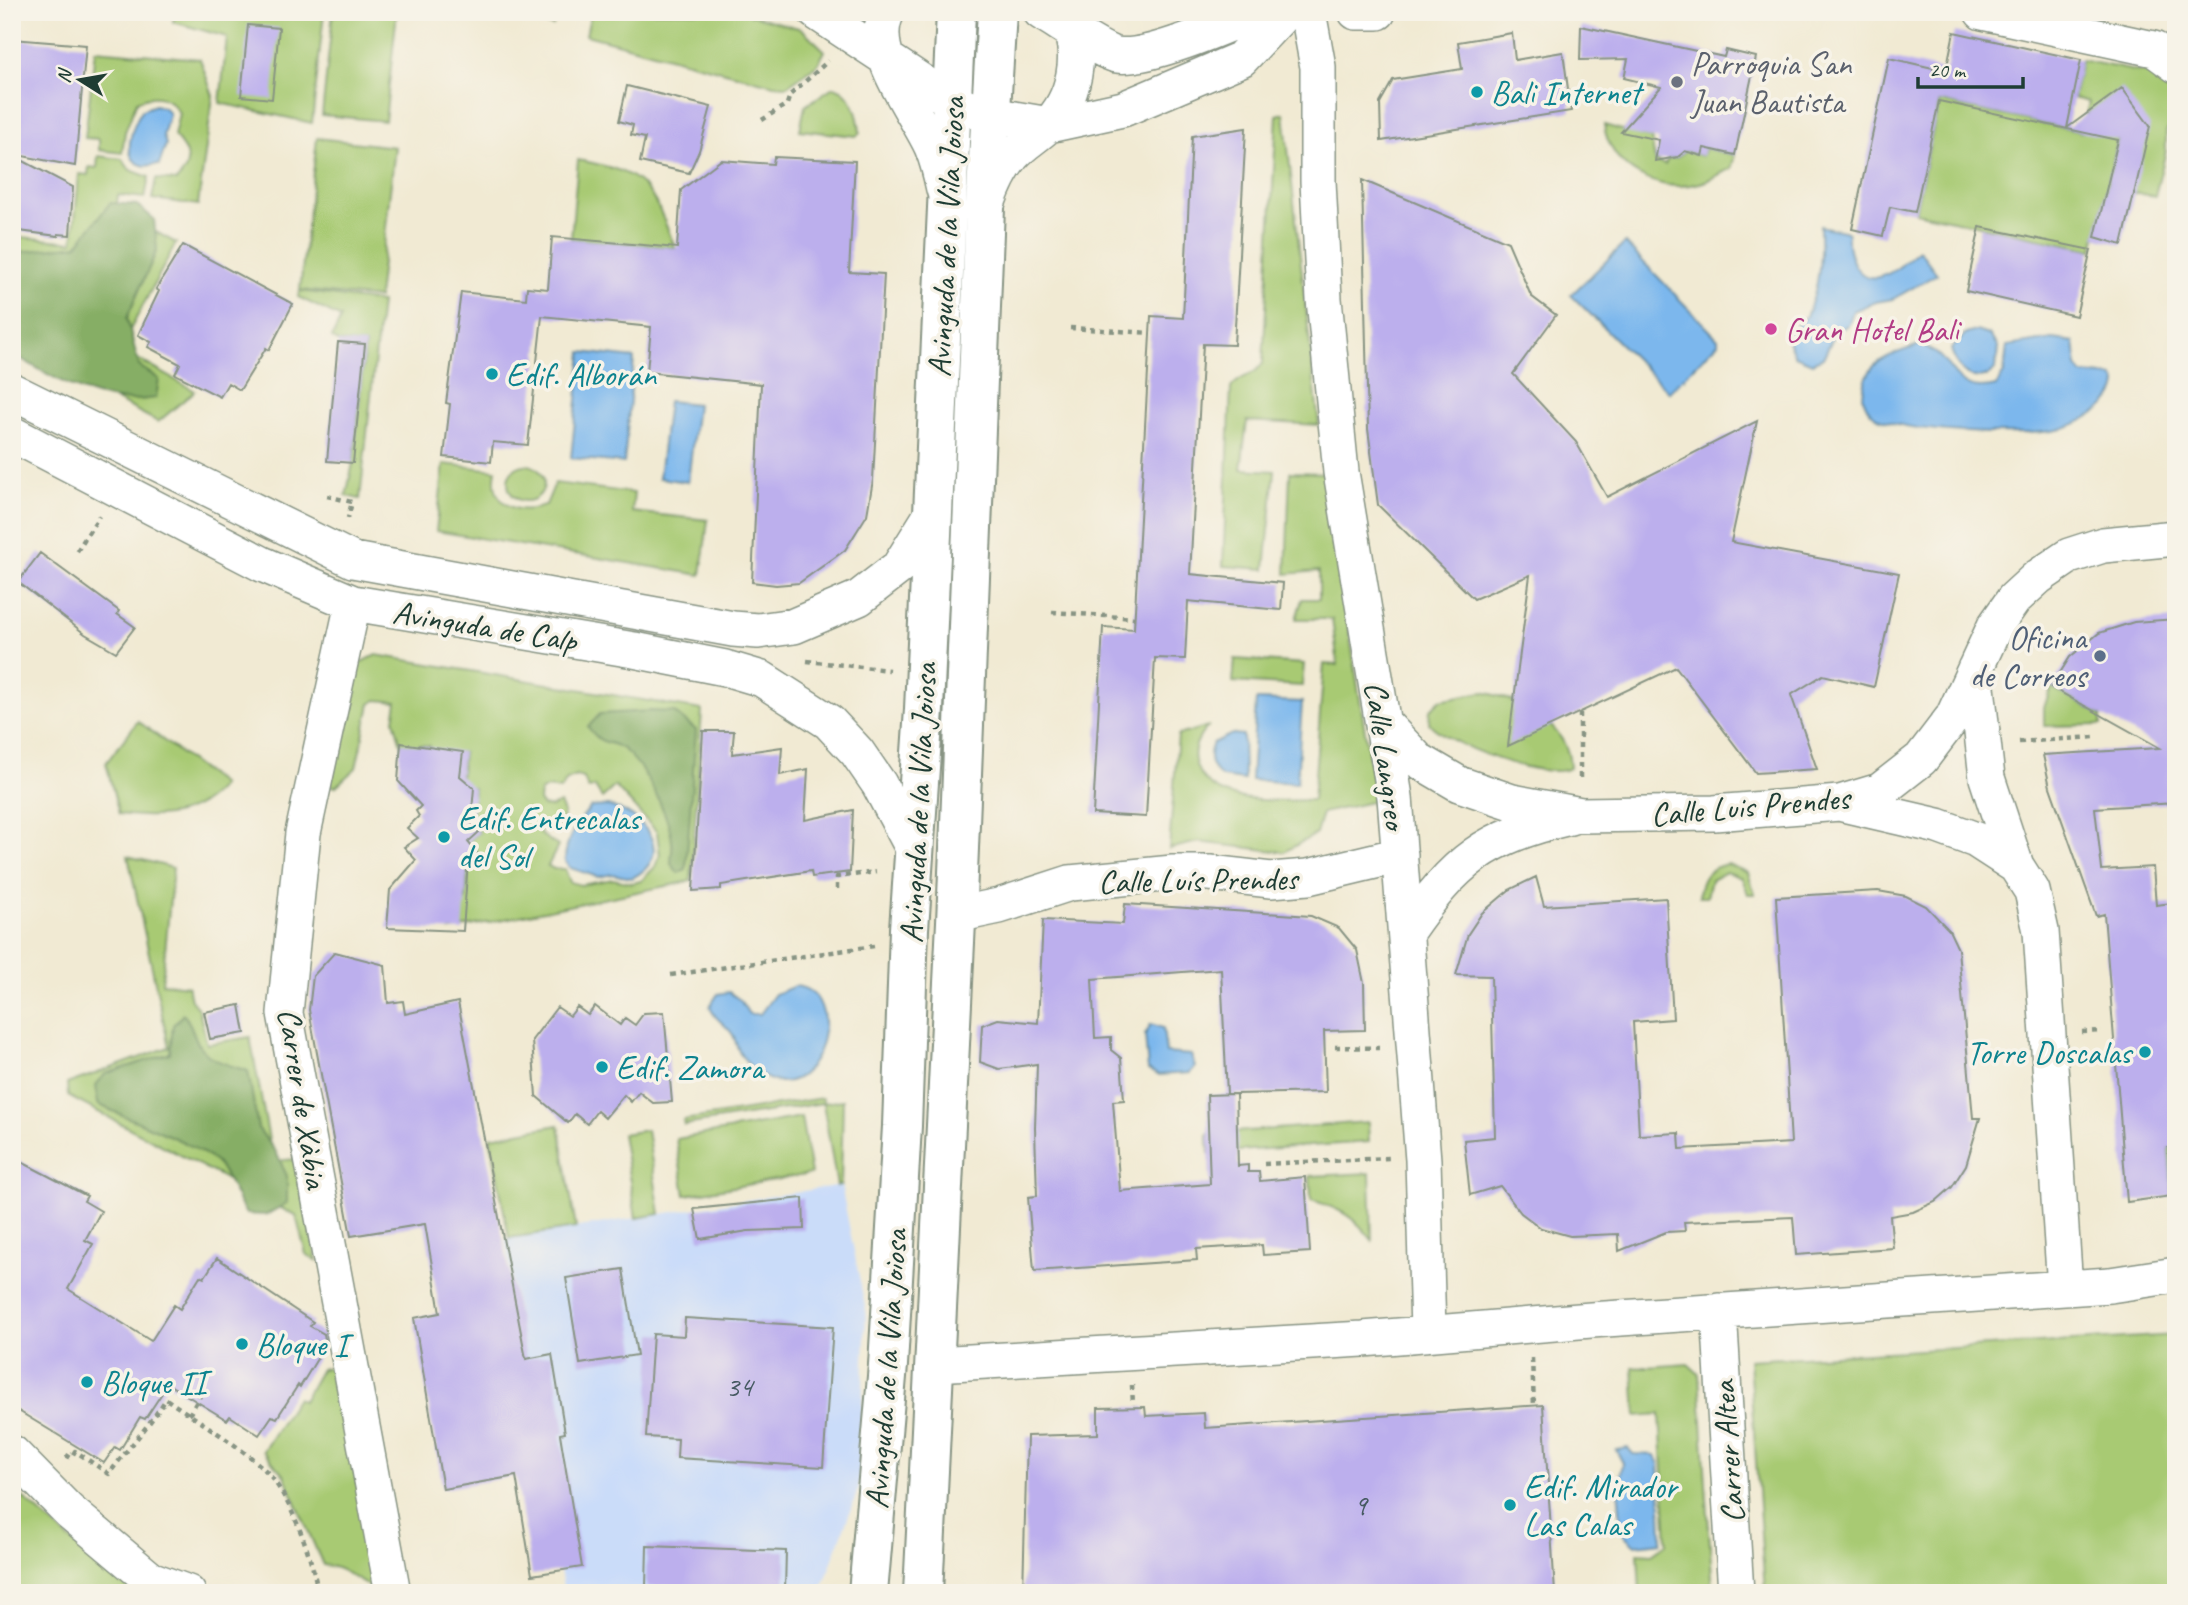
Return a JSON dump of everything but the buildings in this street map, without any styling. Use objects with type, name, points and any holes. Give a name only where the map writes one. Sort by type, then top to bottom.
[{"type":"main road","name":"Avinguda de la Vila Joiosa","points":[[868,1593],[891,1326],[912,858],[924,709],[956,12]]},
{"type":"main road","name":"Avinguda de la Vila Joiosa","points":[[923,1593],[925,1365],[956,915],[985,208],[998,12]]},
{"type":"main road","name":"Avinguda de la Vila Joiosa","points":[[891,1326],[897,1348],[905,1360],[925,1365]]},
{"type":"main road","name":"Avinguda de la Vila Joiosa","points":[[883,1414],[899,1382],[925,1365]]},
{"type":"street","points":[[816,12],[951,101],[991,115],[1049,125],[1123,109],[1241,59],[1285,12]]},
{"type":"street","points":[[887,12],[881,22],[884,56],[932,146],[939,165],[946,202]]},
{"type":"street","points":[[1041,12],[1067,20],[1114,55],[1133,56],[1219,28],[1257,12]]},
{"type":"street","name":"Calle Langreo","points":[[1308,12],[1318,67],[1318,181],[1324,299],[1342,472],[1384,724],[1400,855],[1423,1160],[1428,1331]]},
{"type":"street","points":[[1356,12],[1378,12]]},
{"type":"street","points":[[1997,14],[2044,27],[2154,49],[2176,65]]},
{"type":"street","name":"Avinguda de la Vila Joiosa","points":[[985,208],[997,178],[1013,155],[1049,125],[1074,81],[1076,55],[1067,20]]},
{"type":"street","name":"Avinguda de Calp","points":[[12,391],[353,560],[733,629],[758,631],[794,626],[859,598],[900,567],[932,514]]},
{"type":"street","name":"Avinguda de Calp","points":[[12,434],[262,564],[353,603],[634,650],[726,668],[762,679],[830,722],[858,752],[879,784],[912,858]]},
{"type":"street","name":"Calle Luis Prendes","points":[[1581,815],[1714,813],[1840,803],[1880,791],[1921,759],[1953,717],[1994,626],[2014,599],[2038,576],[2069,556],[2103,545],[2176,538]]},
{"type":"street","name":"Carrer de Xàbia","points":[[353,603],[303,833],[285,1013],[393,1593]]},
{"type":"street","points":[[1975,666],[1987,778],[2017,866],[2032,891],[2041,931],[2065,1288]]},
{"type":"street","points":[[1384,724],[1418,760],[1459,784],[1512,802],[1581,815]]},
{"type":"street","points":[[1840,803],[1938,826],[1976,840],[2017,866]]},
{"type":"street","points":[[1406,932],[1436,889],[1484,846],[1531,827],[1581,815]]},
{"type":"street","name":"Calle Luís Prendes","points":[[956,915],[999,906],[1070,883],[1198,873],[1271,880],[1308,877],[1400,855]]},
{"type":"street","points":[[925,1365],[1363,1339],[1428,1331],[2065,1288],[2176,1275]]},
{"type":"street","name":"Carrer Altea","points":[[1719,1311],[1736,1593]]},
{"type":"street","points":[[12,1453],[69,1511],[150,1579],[188,1593]]},
{"type":"path","points":[[762,120],[787,104],[790,95],[855,38]]},
{"type":"path","points":[[1070,328],[1150,333]]},
{"type":"path","points":[[1052,612],[1135,618]]},
{"type":"path","points":[[1580,713],[1581,815]]},
{"type":"path","points":[[1984,748],[2027,741],[2095,737]]},
{"type":"path","points":[[837,889],[837,877],[912,858]]},
{"type":"path","points":[[671,975],[908,941]]},
{"type":"path","points":[[1335,1047],[1415,1049]]},
{"type":"path","points":[[1264,1164],[1369,1157],[1423,1160]]},
{"type":"path","points":[[1530,1325],[1534,1406]]},
{"type":"path","points":[[189,1415],[200,1396]]},
{"type":"path","points":[[60,1450],[71,1458],[75,1451],[109,1474],[135,1439],[148,1428],[166,1399],[265,1469],[292,1511],[314,1565],[318,1593]]},
{"type":"shaded area","points":[[841,1185],[866,1312],[859,1487],[822,1589],[815,1593],[564,1593],[505,1239]]},
{"type":"green space","points":[[175,12],[324,12],[312,123],[220,103],[227,37],[173,22]]},
{"type":"green space","points":[[333,12],[397,12],[385,121],[322,115]]},
{"type":"green space","points":[[500,12],[555,12],[553,26]]},
{"type":"green space","points":[[591,12],[740,12],[802,29],[825,51],[818,64],[787,86],[774,85],[586,35]]},
{"type":"green space","points":[[95,50],[200,59],[213,96],[198,205],[152,199],[156,179],[176,181],[187,164],[186,153],[174,136],[179,113],[166,100],[149,97],[137,101],[125,132],[122,153],[99,150],[99,139],[85,138]]},
{"type":"green space","points":[[2081,60],[2150,74],[2176,99],[2176,119],[2166,131],[2166,151],[2155,196],[2133,193],[2118,140],[2093,250],[1915,212],[1939,101],[2082,132],[2089,102],[2073,98]]},
{"type":"green space","points":[[833,87],[840,89],[850,98],[860,133],[856,136],[800,130],[805,106]]},
{"type":"green space","points":[[1284,113],[1319,425],[1247,421],[1241,469],[1275,471],[1265,569],[1223,566],[1231,388],[1257,370],[1263,362],[1277,115]]},
{"type":"green space","points":[[1604,125],[1651,138],[1655,161],[1665,165],[1668,159],[1678,157],[1685,151],[1702,156],[1704,148],[1735,155],[1731,169],[1704,182],[1685,186],[1653,182],[1626,166],[1615,154]]},
{"type":"green space","points":[[317,138],[395,147],[378,298],[300,290]]},
{"type":"green space","points":[[98,156],[122,159],[130,170],[149,177],[145,198],[118,195],[116,210],[176,243],[120,349],[195,391],[158,422],[12,345],[12,236],[73,242],[79,174],[88,175],[89,167],[97,168]]},
{"type":"green space","points":[[578,160],[618,170],[643,185],[652,196],[675,248],[571,239]]},
{"type":"green space","points":[[110,203],[137,205],[154,219],[157,250],[127,318],[139,366],[159,379],[156,398],[136,400],[98,396],[63,382],[12,353],[12,263],[21,252],[77,245]]},
{"type":"green space","points":[[300,291],[381,302],[360,499],[346,496],[353,463],[365,345],[338,342],[332,338],[341,318],[298,297]]},
{"type":"green space","points":[[444,464],[496,470],[495,482],[501,500],[525,510],[546,505],[555,483],[634,493],[632,512],[708,520],[701,575],[436,531]]},
{"type":"green space","points":[[526,465],[539,470],[544,483],[539,496],[526,501],[513,496],[508,483],[513,470]]},
{"type":"green space","points":[[1290,472],[1324,473],[1376,801],[1322,813],[1316,834],[1284,852],[1198,842],[1169,849],[1178,735],[1209,726],[1196,744],[1194,754],[1196,765],[1204,779],[1215,788],[1246,799],[1313,800],[1324,664],[1338,665],[1332,619],[1296,619],[1302,599],[1319,599],[1319,571],[1286,574]]},
{"type":"green space","points":[[376,655],[702,710],[691,881],[451,930],[466,898],[468,860],[477,853],[470,840],[479,832],[471,823],[474,788],[460,784],[463,753],[431,750],[430,746],[420,745],[419,749],[402,748],[394,720],[397,702],[377,700],[370,704],[356,768],[335,787],[328,784],[352,676],[360,663]],"holes":[[[576,776],[584,778],[588,789],[595,787],[602,798],[615,786],[657,832],[660,855],[655,867],[641,881],[632,883],[613,879],[581,885],[570,882],[565,869],[548,866],[558,846],[540,834],[539,828],[557,830],[564,813],[560,803],[551,807],[543,806],[539,801],[540,792],[547,788],[560,790],[567,780]]]},
{"type":"green space","points":[[1235,659],[1304,664],[1302,686],[1233,682]]},
{"type":"green space","points":[[2051,687],[2101,715],[2101,725],[2044,726],[2044,708]]},
{"type":"green space","points":[[1482,692],[1511,701],[1540,716],[1561,739],[1568,753],[1570,768],[1558,771],[1541,770],[1497,759],[1455,741],[1429,723],[1430,710],[1440,700]]},
{"type":"green space","points":[[674,712],[696,730],[686,869],[678,873],[671,864],[672,842],[666,819],[655,792],[640,767],[619,746],[602,741],[588,727],[600,714]]},
{"type":"green space","points":[[138,721],[222,785],[200,804],[175,814],[119,814],[106,763]]},
{"type":"green space","points":[[128,856],[173,868],[162,983],[188,986],[191,1000],[199,1010],[207,1044],[250,1037],[273,1161],[297,1159],[317,1261],[306,1254],[296,1216],[68,1096],[67,1084],[169,1047]]},
{"type":"green space","points":[[1728,864],[1748,873],[1755,894],[1748,894],[1742,878],[1726,872],[1711,880],[1707,897],[1699,897],[1701,884],[1707,874]]},
{"type":"green space","points":[[183,1014],[206,1053],[223,1063],[248,1071],[258,1128],[276,1152],[287,1176],[287,1203],[266,1215],[246,1214],[223,1171],[209,1157],[180,1140],[98,1104],[96,1085],[105,1074],[170,1053],[173,1025]]},
{"type":"green space","points":[[822,1098],[824,1103],[843,1100],[841,1185],[837,1186],[823,1103],[684,1125],[683,1120]]},
{"type":"green space","points":[[801,1117],[811,1174],[685,1195],[676,1139]]},
{"type":"green space","points":[[1368,1122],[1369,1142],[1209,1153],[1208,1134]]},
{"type":"green space","points":[[559,1125],[576,1228],[509,1238],[490,1137]]},
{"type":"green space","points":[[647,1130],[660,1214],[636,1218],[622,1134]]},
{"type":"green space","points":[[2176,1147],[2175,1222],[2168,1148]]},
{"type":"green space","points":[[1370,1173],[1372,1240],[1346,1214],[1311,1200],[1310,1176]]},
{"type":"green space","points":[[2176,1335],[2176,1593],[1765,1593],[1749,1360]]},
{"type":"green space","points":[[1688,1364],[1699,1374],[1713,1593],[1640,1593],[1638,1553],[1652,1554],[1667,1543],[1660,1414],[1636,1416],[1633,1368]]},
{"type":"green space","points":[[337,1366],[376,1588],[339,1569],[323,1565],[284,1475],[263,1451],[297,1398],[303,1401],[321,1369]]},
{"type":"green space","points":[[19,1494],[106,1572],[137,1593],[12,1593],[12,1502],[16,1502]]},
{"type":"water","points":[[155,105],[165,108],[169,114],[163,136],[166,144],[159,165],[144,166],[131,155],[130,140],[142,110]]},
{"type":"water","points":[[1820,226],[1848,232],[1854,265],[1865,276],[1873,278],[1887,274],[1919,250],[1937,274],[1893,299],[1853,311],[1849,324],[1835,333],[1823,358],[1812,363],[1795,356],[1787,339],[1791,331],[1805,318],[1815,293],[1820,260]]},
{"type":"water","points":[[1625,243],[1718,339],[1718,343],[1669,392],[1571,295]]},
{"type":"water","points":[[1976,331],[1989,335],[1998,346],[1996,369],[1982,377],[1968,375],[1962,370],[1951,349],[1966,334]]},
{"type":"water","points":[[2053,339],[2074,342],[2077,367],[2082,374],[2113,377],[2117,382],[2110,400],[2102,408],[2082,421],[2061,429],[1988,433],[1933,430],[1888,422],[1875,416],[1863,398],[1864,385],[1873,367],[1888,357],[1919,345],[1940,357],[1961,381],[1981,388],[1996,386],[2004,373],[2007,346]]},
{"type":"water","points":[[582,352],[634,358],[624,463],[571,458]]},
{"type":"water","points":[[668,401],[697,404],[688,482],[659,478]]},
{"type":"water","points":[[1256,700],[1302,702],[1297,783],[1251,780]]},
{"type":"water","points":[[1232,734],[1243,735],[1244,780],[1222,777],[1210,762],[1213,743]]},
{"type":"water","points":[[608,806],[633,817],[650,836],[654,847],[652,858],[645,869],[632,878],[612,874],[598,877],[570,868],[565,861],[570,838],[581,819],[591,807]]},
{"type":"water","points":[[795,986],[814,995],[823,1012],[823,1034],[817,1056],[804,1073],[786,1082],[765,1077],[741,1055],[733,1035],[710,1006],[718,994],[729,992],[740,1000],[749,1014],[760,1014],[775,994]]},
{"type":"water","points":[[1151,1024],[1163,1028],[1166,1053],[1191,1055],[1195,1067],[1190,1073],[1158,1075],[1148,1070],[1145,1035]]},
{"type":"water","points":[[1628,1448],[1633,1454],[1655,1455],[1659,1464],[1661,1542],[1635,1545],[1622,1533],[1618,1488],[1623,1463],[1616,1450]]},
{"type":"place","name":"Parroquia San Juan Bautista","points":[[1677,82]]},
{"type":"place","name":"Bali Internet","points":[[1477,92]]},
{"type":"place","name":"Gran Hotel Bali","points":[[1771,329]]},
{"type":"place","name":"Edif. Alborán","points":[[492,374]]},
{"type":"place","name":"Oficina de Correos","points":[[2100,656]]},
{"type":"place","name":"Edif. Entrecalas del Sol","points":[[444,837]]},
{"type":"place","name":"Torre Doscalas","points":[[2145,1052]]},
{"type":"place","name":"Edif. Zamora","points":[[602,1067]]},
{"type":"place","name":"Bloque I","points":[[242,1344]]},
{"type":"place","name":"Bloque II","points":[[87,1382]]},
{"type":"place","name":"Edif. Mirador Las Calas","points":[[1510,1505]]}]
